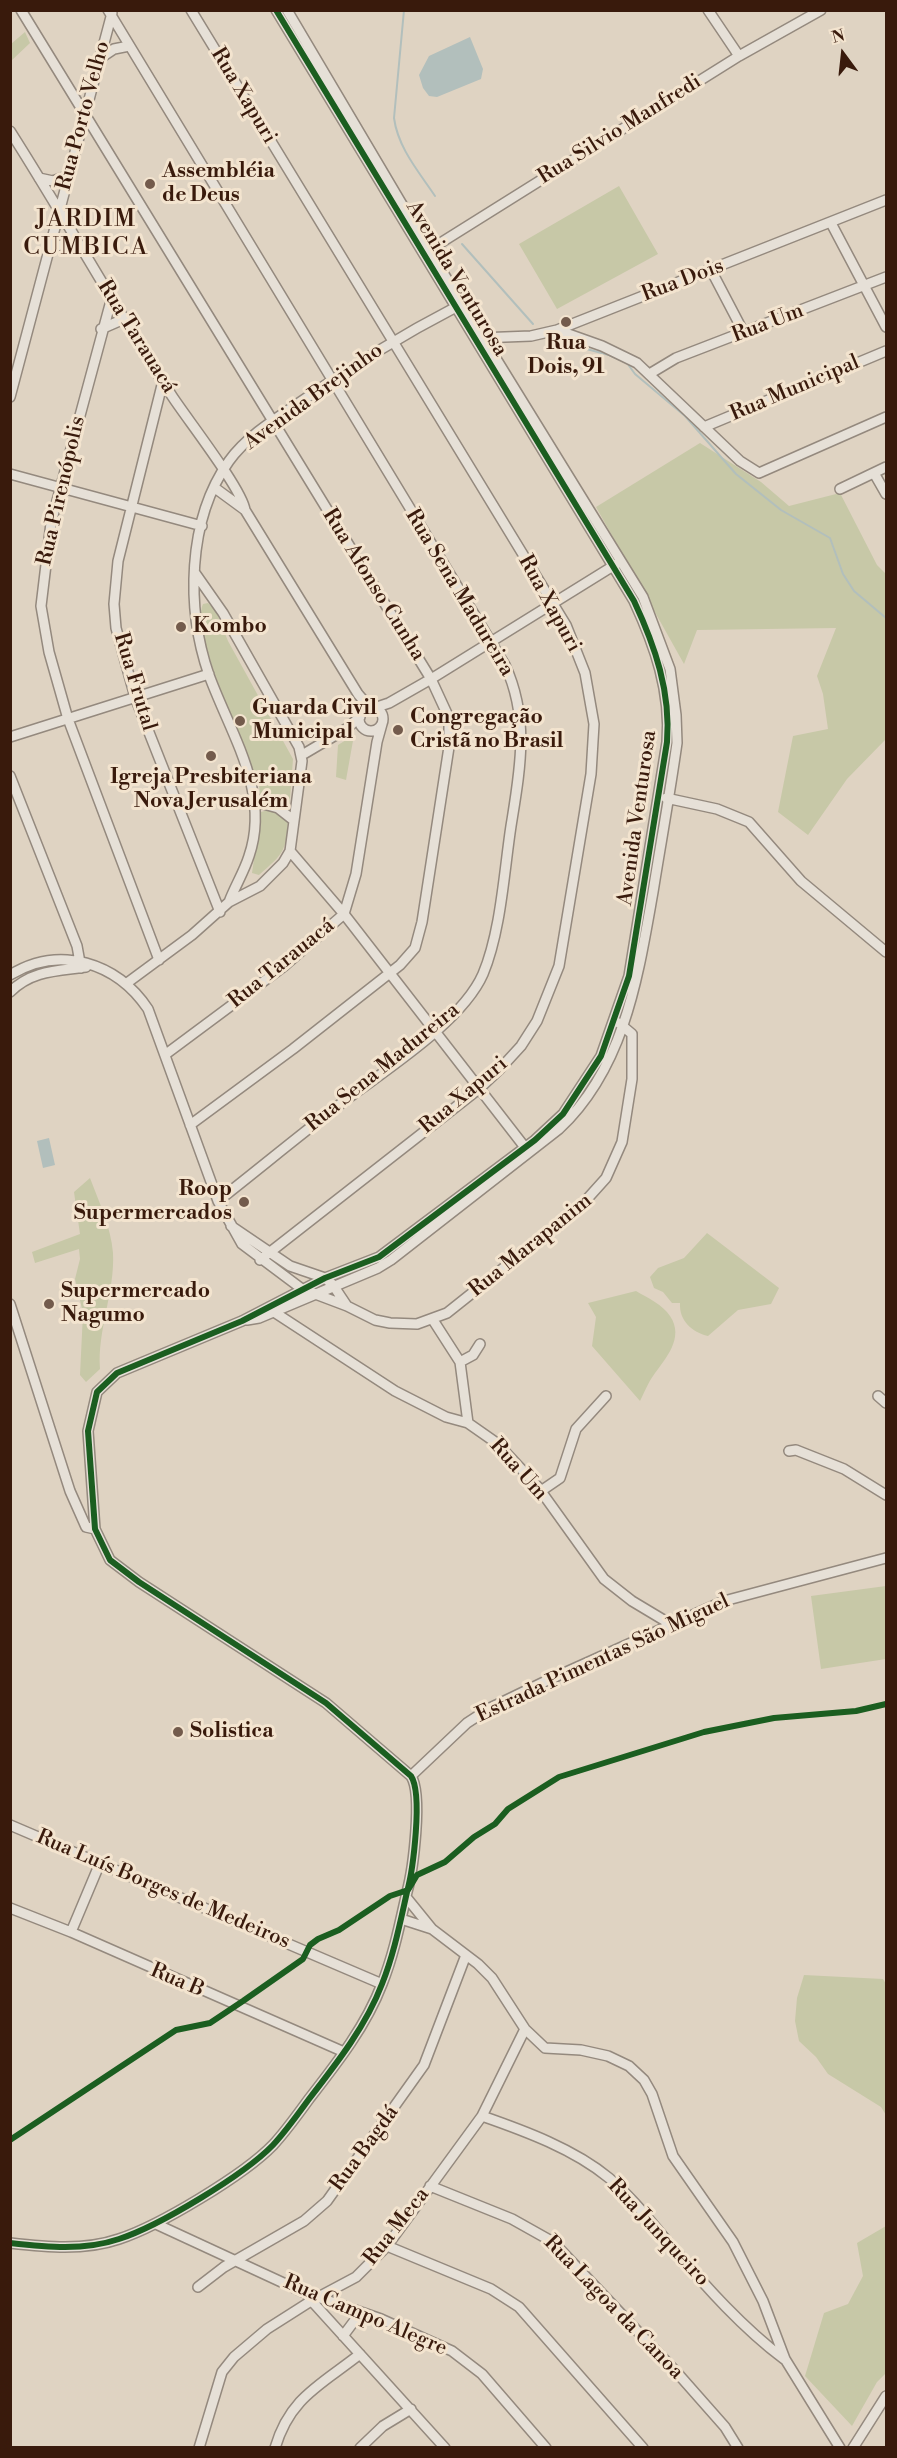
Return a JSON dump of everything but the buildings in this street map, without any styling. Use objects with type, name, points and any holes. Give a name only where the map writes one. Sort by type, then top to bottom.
[{"type":"street","name":"Rua Afonso Cunha","points":[[21,10],[432,679],[449,718],[447,758],[419,937],[409,957],[293,1049],[190,1125]]},
{"type":"street","name":"Rua Xapuri","points":[[191,10],[553,604],[576,648],[592,700],[594,724],[591,773],[565,938],[551,992],[521,1046],[480,1088],[260,1260]]},
{"type":"street","name":"Avenida Venturosa","points":[[276,10],[426,252]]},
{"type":"street","name":"Avenida Venturosa","points":[[287,10],[458,306],[473,338],[617,564]]},
{"type":"street","points":[[708,10],[739,56]]},
{"type":"street","name":"Rua Silvio Manfredi","points":[[426,252],[739,56],[821,10]]},
{"type":"street","name":"Rua Porto Velho","points":[[10,397],[110,12]]},
{"type":"street","name":"Rua Sena Madureira","points":[[110,12],[505,665],[517,699],[522,742],[495,927],[483,973],[474,990],[436,1030],[218,1201]]},
{"type":"street","points":[[99,59],[114,49],[129,46]]},
{"type":"street","name":"Rua Tarauacá","points":[[10,131],[14,143],[39,178],[173,397],[244,502],[245,510]]},
{"type":"street","points":[[39,178],[53,181],[67,176]]},
{"type":"street","name":"Rua Dois","points":[[473,338],[531,336],[557,330],[886,200]]},
{"type":"street","points":[[831,223],[886,327]]},
{"type":"street","points":[[50,248],[78,244]]},
{"type":"street","points":[[711,270],[744,333]]},
{"type":"street","name":"Rua Um","points":[[651,373],[676,358],[886,277]]},
{"type":"street","name":"Rua Pirenópolis","points":[[112,297],[101,329],[59,489],[45,554],[41,606],[49,652],[68,719],[159,960]]},
{"type":"street","name":"Avenida Brejinho","points":[[229,902],[250,856],[256,802],[247,768],[209,674],[196,628],[195,573],[202,526],[215,488],[223,472],[242,447],[272,422],[392,342],[458,306]]},
{"type":"street","name":"Avenida Venturosa","points":[[242,1321],[274,1312],[384,1253],[527,1149],[568,1108],[614,1038],[640,965],[664,798],[668,730],[665,687],[639,610],[617,564],[484,338],[458,306]]},
{"type":"street","points":[[101,329],[124,319]]},
{"type":"street","points":[[557,330],[624,355],[651,373],[704,427],[746,465],[763,473],[885,420]]},
{"type":"street","name":"Rua Municipal","points":[[704,427],[886,351]]},
{"type":"street","name":"Rua Frutal","points":[[163,381],[117,561],[114,604],[120,650],[135,697],[220,912]]},
{"type":"street","points":[[156,408],[173,397]]},
{"type":"street","points":[[840,489],[886,466]]},
{"type":"street","points":[[874,472],[886,495]]},
{"type":"street","points":[[10,474],[202,526]]},
{"type":"street","name":"Rua Tarauacá","points":[[166,1054],[283,967],[344,914],[356,874],[377,742],[377,714],[357,694],[245,510],[215,488]]},
{"type":"street","points":[[302,754],[361,719],[377,714],[390,703],[617,564]]},
{"type":"street","points":[[80,964],[53,970],[14,988],[11,973],[34,964],[58,959],[96,966],[127,983],[220,912],[229,902],[260,886],[283,862],[290,850],[292,819],[302,754],[271,694],[195,573]]},
{"type":"street","points":[[10,737],[209,674]]},
{"type":"street","name":"Rua Tarauacá","points":[[357,694],[361,719]]},
{"type":"street","points":[[371,731],[377,714]]},
{"type":"street","points":[[361,719],[377,742]]},
{"type":"street","points":[[10,776],[71,933],[80,964]]},
{"type":"street","points":[[664,798],[717,809],[749,822],[801,881],[886,952]]},
{"type":"street","points":[[256,802],[278,808],[292,819]]},
{"type":"street","points":[[290,850],[436,1030],[527,1149]]},
{"type":"street","points":[[58,959],[67,950],[71,933]]},
{"type":"street","name":"Rua Marapanim","points":[[127,983],[148,1009],[218,1201],[242,1244],[260,1260],[302,1289],[347,1306],[375,1320],[390,1323],[417,1324],[433,1320],[464,1300],[595,1193],[615,1163],[622,1142],[633,1071],[632,1034],[619,1023]]},
{"type":"street","points":[[614,1038],[627,1052],[633,1071]]},
{"type":"street","points":[[231,1226],[290,1266],[329,1282]]},
{"type":"street","points":[[286,1298],[289,1280]]},
{"type":"street","name":"Avenida Venturosa","points":[[242,1321],[302,1289],[329,1282]]},
{"type":"street","name":"Rua Marapanim","points":[[329,1282],[347,1306]]},
{"type":"street","points":[[10,1304],[70,1491],[86,1527],[95,1529]]},
{"type":"street","name":"Rua Um","points":[[274,1312],[395,1390],[446,1417],[468,1423],[498,1444],[541,1491],[604,1580],[632,1601],[672,1625]]},
{"type":"street","points":[[433,1320],[460,1362],[468,1423]]},
{"type":"street","points":[[10,2244],[51,2247],[87,2246],[118,2239],[156,2224],[243,2169],[273,2145],[360,2029],[382,1984],[401,1919],[412,1865],[416,1803],[415,1783],[411,1776],[326,1703],[110,1560],[95,1529],[88,1431],[97,1392],[117,1373],[242,1321]]},
{"type":"street","points":[[460,1362],[473,1355],[480,1344]]},
{"type":"street","points":[[541,1491],[560,1478],[576,1429],[606,1396]]},
{"type":"street","points":[[878,1396],[886,1402]]},
{"type":"street","points":[[789,1450],[796,1450],[838,1466],[886,1495]]},
{"type":"street","name":"Estrada Pimentas São Miguel","points":[[411,1776],[466,1723],[490,1708],[724,1600],[886,1558]]},
{"type":"street","name":"Rua Luís Borges de Medeiros","points":[[10,1825],[382,1984]]},
{"type":"street","points":[[71,1932],[100,1863]]},
{"type":"street","points":[[406,1897],[432,1929],[492,1978],[525,2029],[545,2048],[581,2050],[608,2056],[621,2061],[644,2080],[652,2094],[673,2156],[733,2242],[763,2301],[785,2359],[840,2448]]},
{"type":"street","name":"Rua B","points":[[10,1908],[71,1932],[344,2052]]},
{"type":"street","points":[[401,1919],[432,1929]]},
{"type":"street","name":"Rua Bagdá","points":[[198,2287],[236,2260],[304,2221],[327,2201],[424,2065],[436,2039],[466,1955]]},
{"type":"street","name":"Rua Meca","points":[[199,2448],[222,2372],[234,2357],[267,2329],[311,2301],[356,2277],[387,2246],[482,2116],[525,2029]]},
{"type":"street","name":"Rua Junqueiro","points":[[482,2116],[518,2128],[589,2164],[609,2178],[652,2222],[733,2313],[785,2359]]},
{"type":"street","name":"Rua Lagoa da Canoa","points":[[430,2186],[512,2219],[554,2242],[680,2376],[725,2427],[738,2448]]},
{"type":"street","name":"Rua Campo Alegre","points":[[156,2224],[303,2292],[361,2312],[452,2351],[467,2361],[518,2413],[546,2448]]},
{"type":"street","points":[[387,2246],[491,2289],[519,2307],[643,2448]]},
{"type":"street","points":[[303,2292],[446,2448]]},
{"type":"street","points":[[343,2336],[361,2312]]},
{"type":"street","points":[[275,2448],[282,2424],[296,2404],[360,2354]]},
{"type":"street","points":[[853,2448],[886,2396]]},
{"type":"street","points":[[362,2447],[383,2426],[411,2409]]},
{"type":"green space","points":[[25,32],[30,43],[11,61],[11,44]]},
{"type":"green space","points":[[619,186],[658,254],[557,309],[519,244]]},
{"type":"green space","points":[[700,443],[761,482],[789,506],[840,493],[877,565],[886,574],[886,739],[847,779],[808,835],[778,812],[793,736],[828,729],[823,694],[817,676],[836,628],[697,630],[684,664],[596,507]]},
{"type":"green space","points":[[208,603],[216,611],[228,641],[293,759],[289,813],[261,803],[259,785],[221,692],[204,639],[201,618],[203,604]]},
{"type":"green space","points":[[354,735],[346,780],[336,777],[338,745]]},
{"type":"green space","points":[[277,811],[288,820],[286,839],[282,852],[259,875],[252,873],[261,812]]},
{"type":"green space","points":[[90,1178],[110,1234],[113,1268],[101,1340],[100,1369],[86,1382],[80,1375],[83,1313],[75,1279],[80,1259],[79,1249],[35,1263],[32,1252],[80,1234],[74,1192]]},
{"type":"green space","points":[[707,1233],[779,1288],[771,1304],[738,1310],[708,1336],[688,1325],[682,1315],[680,1303],[672,1303],[663,1292],[654,1288],[650,1277],[658,1268],[684,1258]]},
{"type":"green space","points":[[636,1291],[667,1312],[674,1324],[675,1332],[672,1348],[651,1379],[640,1401],[592,1346],[596,1317],[588,1303]]},
{"type":"green space","points":[[886,1586],[886,1659],[821,1669],[811,1596]]},
{"type":"green space","points":[[804,1975],[883,1979],[886,1984],[886,2115],[881,2107],[828,2074],[816,2057],[799,2041],[795,2021],[797,1998]]},
{"type":"green space","points":[[886,2226],[886,2373],[877,2382],[852,2426],[805,2376],[824,2313],[848,2304],[863,2276],[857,2243]]},
{"type":"shaded area","points":[[470,37],[483,69],[481,79],[437,97],[429,96],[423,88],[419,75],[429,56]]},
{"type":"shaded area","points":[[49,1138],[55,1165],[43,1168],[37,1141]]},
{"type":"waterway","points":[[404,10],[394,118],[405,150],[435,196]]},
{"type":"waterway","points":[[462,244],[533,324]]},
{"type":"waterway","points":[[553,340],[609,355],[627,363],[635,374],[685,416],[736,474],[781,510],[830,538],[843,574],[854,591],[886,618]]},
{"type":"cycle path","points":[[10,2243],[79,2247],[119,2239],[156,2223],[200,2198],[242,2171],[273,2145],[340,2058],[368,2015],[386,1973],[396,1938],[414,1850],[417,1815],[415,1785],[411,1776],[326,1703],[139,1582],[110,1560],[95,1529],[88,1431],[97,1392],[117,1373],[242,1321],[325,1278],[379,1257],[535,1140],[563,1114],[601,1056],[629,976],[667,742],[668,723],[664,687],[655,652],[634,601],[276,10]]},
{"type":"cycle path","points":[[10,2140],[176,2030],[210,2023],[303,1959],[310,1945],[318,1939],[339,1930],[390,1896],[408,1890],[417,1875],[445,1862],[474,1837],[495,1824],[508,1809],[559,1777],[704,1732],[774,1718],[856,1711],[886,1704]]},
{"type":"place","name":"Assembléia de Deus","points":[[150,184]]},
{"type":"place","name":"Rua Dois, 91","points":[[566,322]]},
{"type":"place","name":"Kombo","points":[[181,627]]},
{"type":"place","name":"Guarda Civil Municipal","points":[[240,721]]},
{"type":"place","name":"Congregação Cristã no Brasil","points":[[398,730]]},
{"type":"place","name":"Igreja Presbiteriana Nova Jerusalém","points":[[211,756]]},
{"type":"place","name":"Roop Supermercados","points":[[244,1202]]},
{"type":"place","name":"Supermercado Nagumo","points":[[49,1304]]},
{"type":"place","name":"Solistica","points":[[178,1732]]},
{"type":"district","name":"JARDIM CUMBICA","points":[[86,234]]}]
